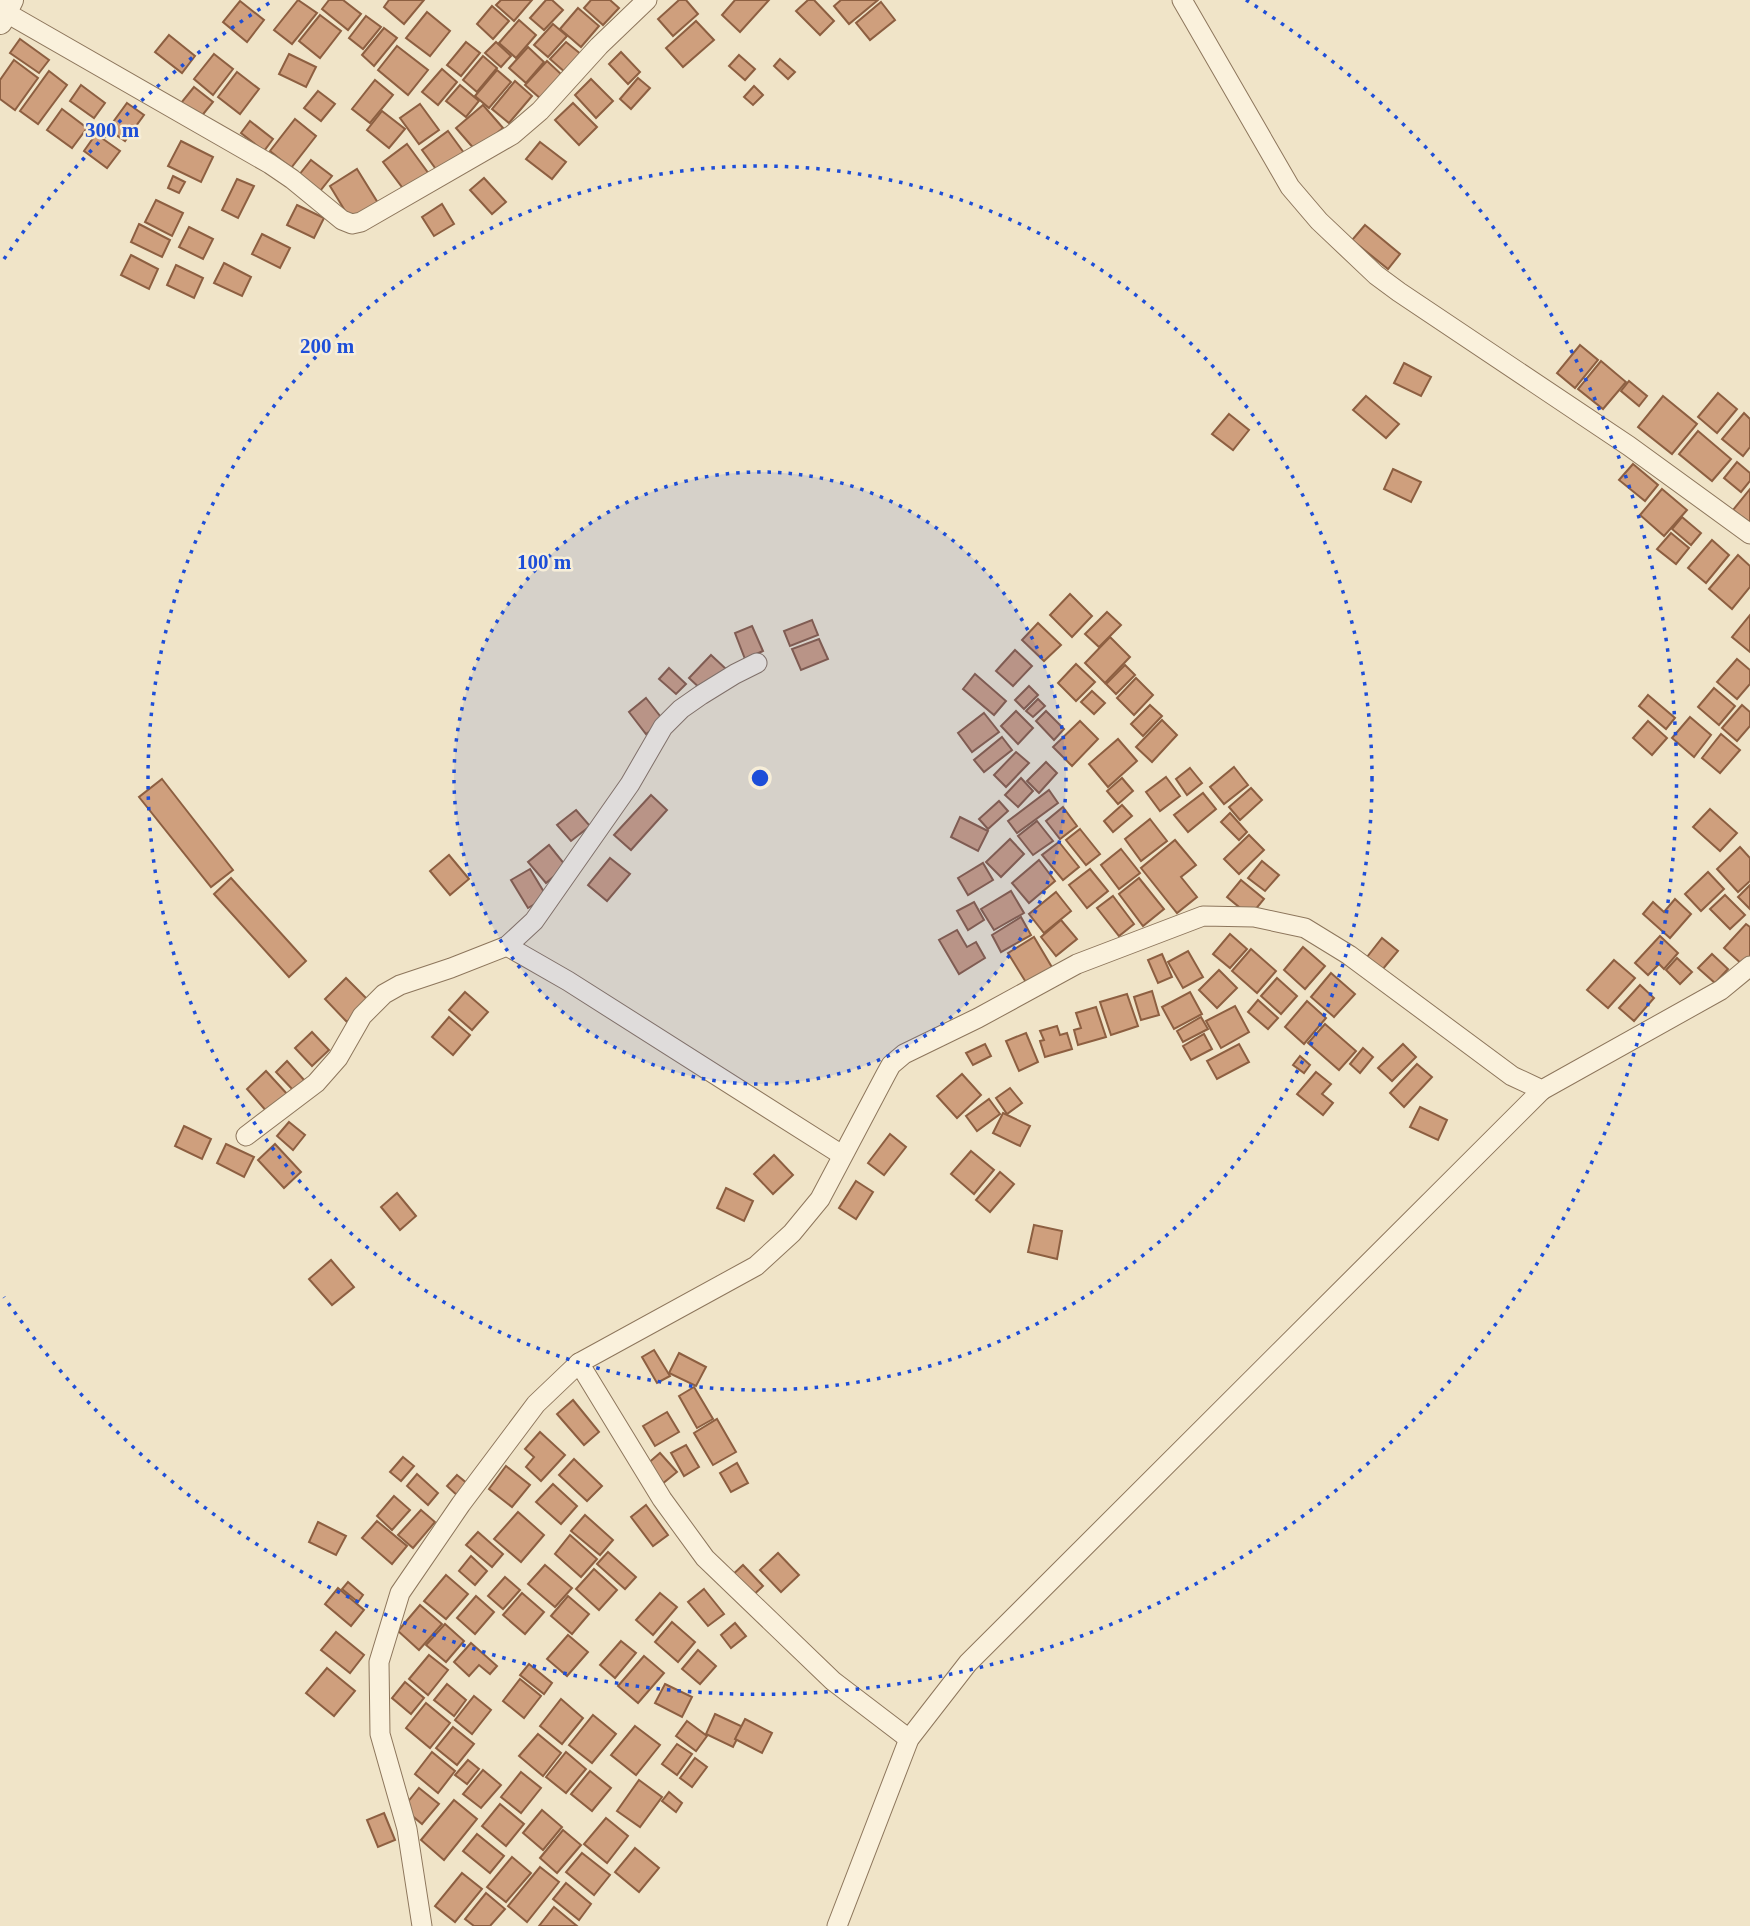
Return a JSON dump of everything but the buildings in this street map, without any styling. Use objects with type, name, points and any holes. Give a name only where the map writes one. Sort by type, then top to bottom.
[{"type":"street","points":[[6,12],[270,164],[334,215],[357,224],[512,135],[540,111],[599,46],[647,0]]},
{"type":"street","points":[[1182,0],[1290,187],[1318,221],[1376,275],[1399,292],[1629,446],[1750,534]]},
{"type":"street","points":[[246,1136],[316,1083],[338,1058],[362,1016],[384,994],[400,985],[506,946],[534,921],[630,784],[663,727],[681,709],[701,695],[757,663]]},
{"type":"street","points":[[422,1926],[407,1829],[380,1734],[379,1662],[400,1593],[461,1504],[536,1404],[579,1363],[756,1266],[792,1233],[820,1199],[891,1065],[904,1054],[978,1018],[1077,964],[1203,916],[1254,917],[1305,928],[1349,955],[1512,1076],[1542,1090]]},
{"type":"street","points":[[506,946],[568,981],[842,1155]]},
{"type":"street","points":[[837,1926],[909,1738],[968,1663],[1542,1090],[1721,990],[1750,966]]},
{"type":"street","points":[[579,1363],[655,1489],[705,1558],[833,1681],[909,1738]]}]
